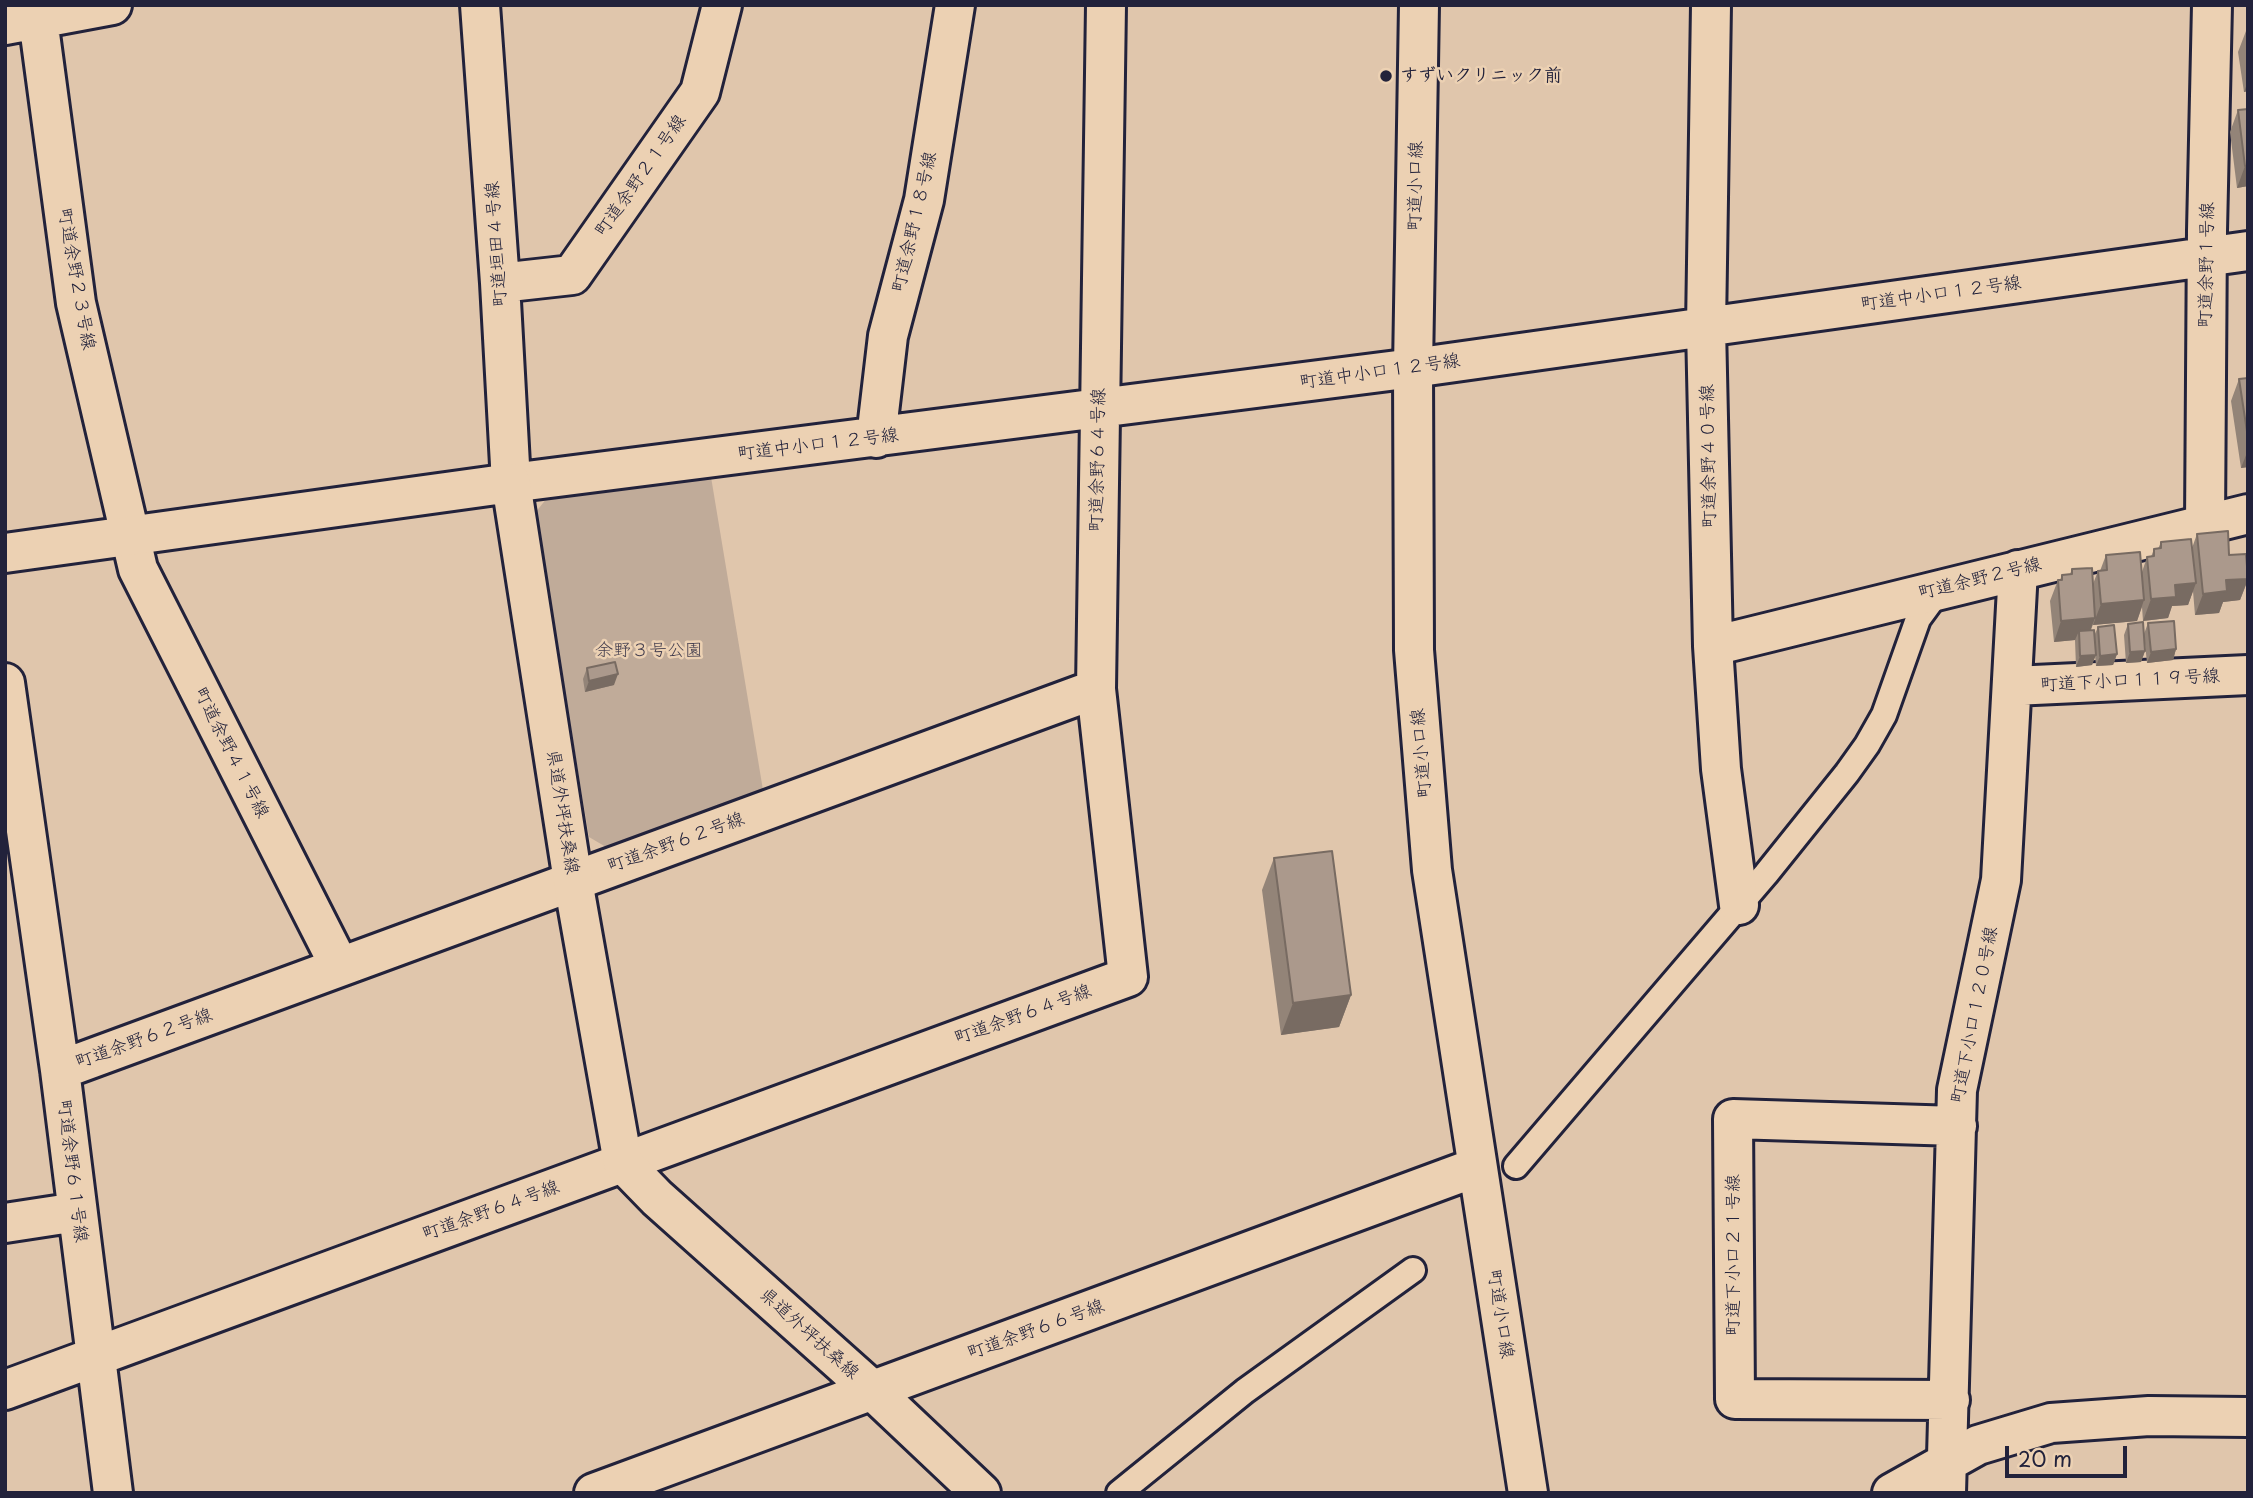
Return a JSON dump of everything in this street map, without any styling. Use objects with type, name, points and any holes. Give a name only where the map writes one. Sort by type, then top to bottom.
[{"type":"street","points":[[22,22],[112,5]]},
{"type":"street","name":"町道垣田４号線","points":[[480,5],[511,483]]},
{"type":"street","name":"町道余野２１号線","points":[[500,283],[572,275],[700,92],[722,5]]},
{"type":"street","name":"町道余野１８号線","points":[[876,438],[888,336],[924,200],[955,5]]},
{"type":"street","name":"町道余野６４号線","points":[[5,1390],[1128,977],[1096,689],[1105,5]]},
{"type":"street","name":"町道小口線","points":[[1419,5],[1413,368],[1414,650],[1432,870],[1528,1493]]},
{"type":"street","name":"町道余野１号線","points":[[2205,524],[2212,5]]},
{"type":"street","name":"町道余野４０号線","points":[[1716,6],[1706,327],[1713,646],[1721,769],[1739,905]]},
{"type":"street","name":"町道余野２３号線","points":[[22,22],[76,303],[131,536]]},
{"type":"street","name":"町道中小口１２号線","points":[[511,483],[1099,410],[2248,251]]},
{"type":"street","points":[[5,553],[511,483]]},
{"type":"street","name":"県道外坪扶桑線","points":[[511,483],[573,881],[623,1163],[657,1198],[872,1390],[981,1493]]},
{"type":"street","name":"町道余野２号線","points":[[1713,646],[2248,514]]},
{"type":"street","name":"町道余野４１号線","points":[[131,536],[138,569],[340,967]]},
{"type":"street","name":"町道下小口１２０号線","points":[[1947,1477],[1957,1090],[2001,880],[2018,570]]},
{"type":"street","name":"町道下小口１１９号線","points":[[2013,686],[2248,675]]},
{"type":"street","name":"町道余野６１号線","points":[[5,684],[60,1070],[113,1493]]},
{"type":"street","name":"町道余野６２号線","points":[[60,1070],[1096,689]]},
{"type":"street","name":"町道下小口２１号線","points":[[1950,1400],[1735,1399],[1733,1119],[1957,1126]]},
{"type":"street","name":"町道余野６６号線","points":[[594,1493],[1477,1167]]},
{"type":"street","points":[[5,1223],[77,1212]]},
{"type":"street","points":[[1892,1493],[1947,1477],[1978,1445],[2051,1423],[2149,1416],[2248,1417]]},
{"type":"lane","points":[[1516,1166],[1739,905],[1867,745],[1884,715],[1918,619],[1941,589]]},
{"type":"lane","points":[[1119,1493],[1245,1391],[1413,1270]]},
{"type":"green space","name":"余野３号公園","points":[[711,477],[763,790],[606,847],[589,837],[535,513],[547,498]]},
{"type":"building","points":[[2248,109],[2248,166],[2245,166],[2238,110]]},
{"type":"building","points":[[2248,378],[2248,438],[2239,379]]},
{"type":"building","points":[[2228,531],[2229,555],[2246,554],[2248,579],[2226,580],[2227,591],[2203,594],[2197,534]]},
{"type":"building","points":[[2191,539],[2196,583],[2175,585],[2176,597],[2151,599],[2147,557],[2154,556],[2154,549],[2161,548],[2161,542]]},
{"type":"building","points":[[2140,552],[2144,600],[2101,604],[2098,571],[2107,570],[2106,555]]},
{"type":"building","points":[[2092,568],[2095,618],[2061,621],[2058,580],[2062,580],[2062,575],[2072,574],[2072,569]]},
{"type":"building","points":[[2174,621],[2176,649],[2151,652],[2148,623]]},
{"type":"building","points":[[2143,622],[2145,651],[2130,652],[2128,624]]},
{"type":"building","points":[[2114,625],[2117,654],[2100,656],[2098,627]]},
{"type":"building","points":[[2094,630],[2096,655],[2080,656],[2079,631]]},
{"type":"building","points":[[615,662],[618,674],[589,681],[587,668]]},
{"type":"building","points":[[1332,851],[1351,995],[1293,1003],[1274,858]]},
{"type":"place","name":"すずいクリニック前","points":[[1386,76]]}]
